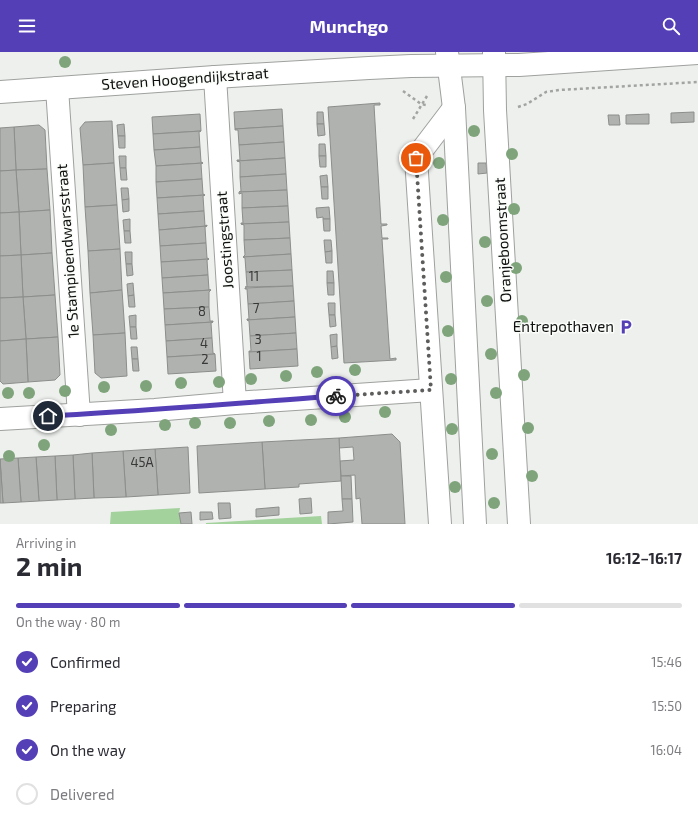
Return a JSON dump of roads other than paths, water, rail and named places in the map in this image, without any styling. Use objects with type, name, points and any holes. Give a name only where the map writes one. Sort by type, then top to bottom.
[{"type":"street","points":[[494,58],[519,65],[698,53]]},
{"type":"street","name":"Steven Hoogendijkstraat","points":[[0,92],[215,77],[410,59],[494,58]]},
{"type":"street","name":"Oranjeboomstraat","points":[[494,58],[495,110],[520,524]]},
{"type":"street","points":[[447,59],[454,108],[475,524]]},
{"type":"street","name":"Joostingstraat","points":[[215,77],[235,403]]},
{"type":"street","name":"1e Stampioendwarsstraat","points":[[57,88],[79,415]]},
{"type":"street","points":[[440,524],[416,158],[454,108]]},
{"type":"street","points":[[0,419],[155,410],[431,390]]},
{"type":"place","name":"Entrepothaven","points":[[626,327]]}]
